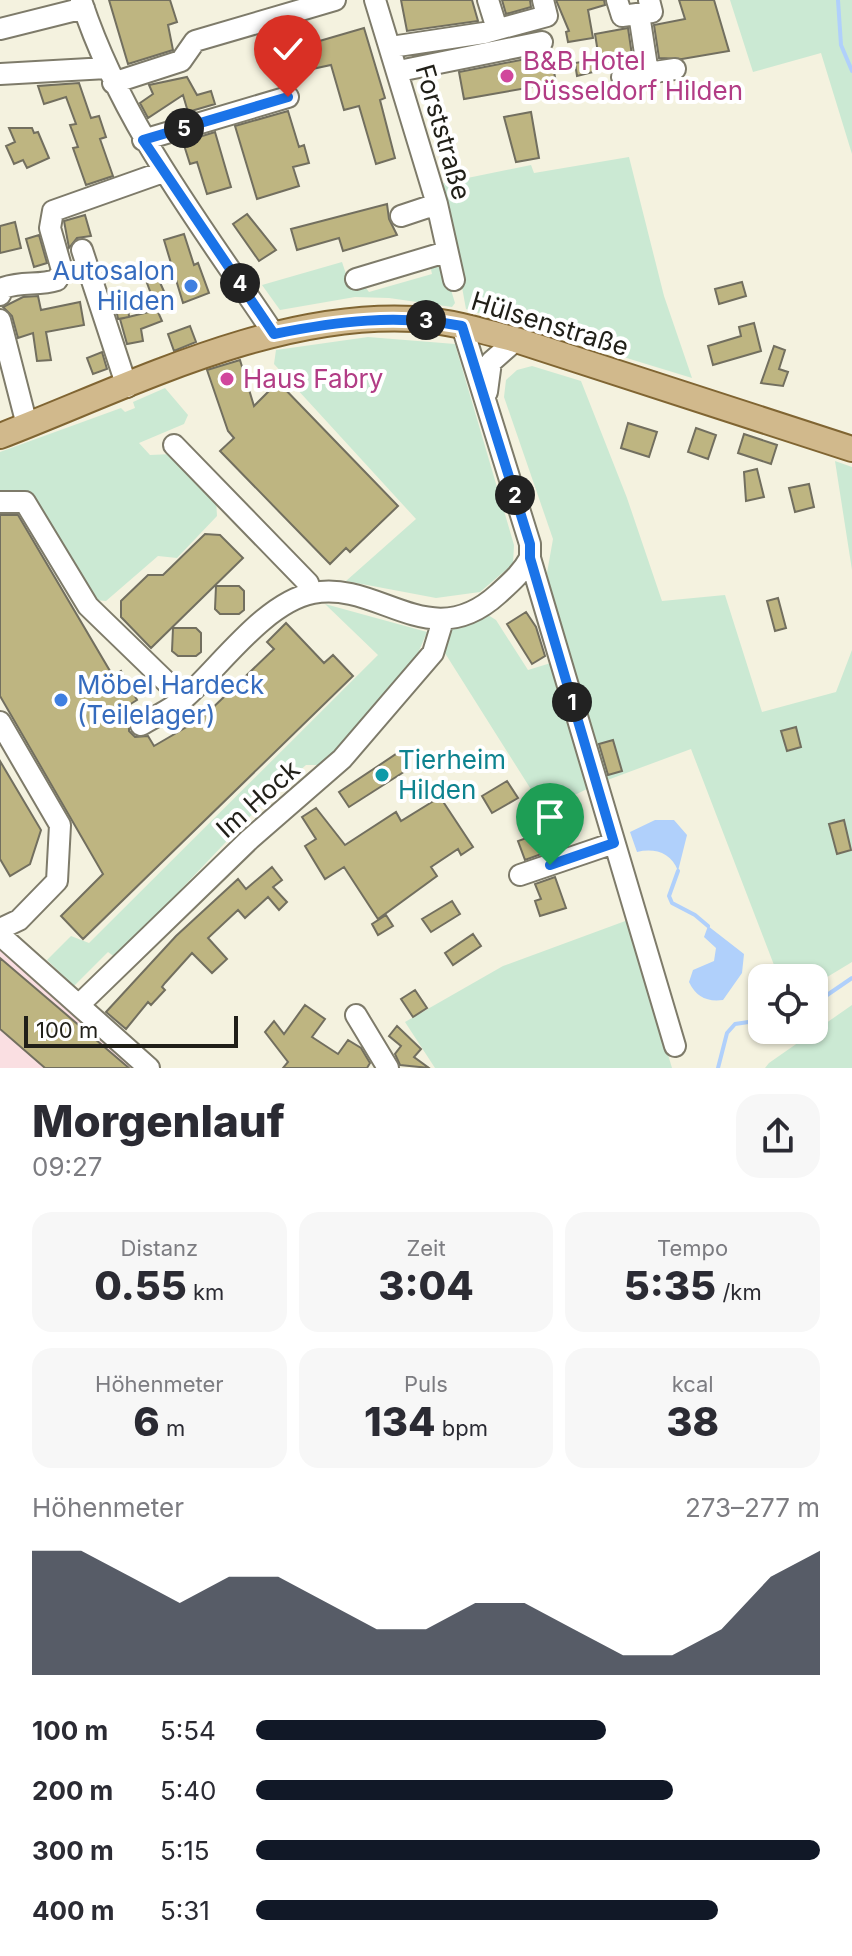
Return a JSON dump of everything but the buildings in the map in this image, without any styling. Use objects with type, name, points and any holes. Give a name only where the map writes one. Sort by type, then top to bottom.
[{"type":"main road","name":"Hülsenstraße","points":[[0,436],[274,334],[361,319],[415,319],[462,326],[516,340],[852,449]]},
{"type":"street","points":[[0,74],[110,75],[181,61],[195,41],[335,0]]},
{"type":"street","name":"Forststraße","points":[[375,0],[437,204],[454,280]]},
{"type":"street","points":[[488,0],[497,29]]},
{"type":"street","points":[[391,47],[497,29],[547,16],[543,0]]},
{"type":"street","points":[[617,0],[622,16],[644,7],[648,73]]},
{"type":"street","points":[[0,29],[82,4],[110,75],[143,140],[274,334]]},
{"type":"street","points":[[399,71],[542,42]]},
{"type":"street","points":[[622,77],[675,69]]},
{"type":"street","points":[[143,140],[288,97]]},
{"type":"street","points":[[1,290],[23,281],[42,285],[57,280],[62,270],[50,228],[53,211],[163,172]]},
{"type":"street","points":[[401,216],[437,204]]},
{"type":"street","points":[[82,250],[127,387]]},
{"type":"street","points":[[356,279],[446,252]]},
{"type":"street","points":[[0,320],[27,425]]},
{"type":"street","points":[[462,326],[530,544],[530,558],[675,1046]]},
{"type":"street","points":[[487,404],[491,362],[516,340]]},
{"type":"street","points":[[174,445],[308,583],[312,593]]},
{"type":"street","points":[[0,502],[25,502],[88,606],[175,704]]},
{"type":"street","points":[[141,725],[175,704],[288,601],[329,591],[443,620],[470,613],[491,600],[524,570],[530,558]]},
{"type":"street","name":"Im Hock","points":[[85,999],[250,839],[342,759],[433,653],[443,620]]},
{"type":"street","points":[[0,722],[60,825],[57,881],[19,920],[0,929]]},
{"type":"street","points":[[520,875],[614,843]]},
{"type":"street","points":[[0,935],[149,1068]]},
{"type":"street","points":[[356,1015],[388,1068]]},
{"type":"shaded area","points":[[0,926],[143,1068],[0,1068]]},
{"type":"green space","points":[[730,0],[852,0],[852,154],[821,53],[753,72]]},
{"type":"green space","points":[[629,157],[664,296],[692,378],[466,309],[443,183],[531,165],[534,173]]},
{"type":"green space","points":[[441,257],[455,303],[452,307],[389,298],[355,297],[280,310],[262,285],[342,262],[350,286],[362,283],[369,292],[432,274],[429,261]]},
{"type":"green space","points":[[368,337],[455,344],[514,545],[513,564],[480,592],[436,598],[346,581],[416,519],[274,364],[276,350]]},
{"type":"green space","points":[[532,366],[581,381],[627,498],[662,601],[725,595],[762,712],[836,692],[852,650],[852,962],[828,977],[828,964],[774,964],[691,749],[602,782],[552,602],[547,573],[553,539],[504,397],[506,380],[517,370]]},
{"type":"green space","points":[[165,388],[188,415],[184,424],[139,443],[150,455],[172,454],[216,499],[217,516],[177,558],[158,556],[106,601],[94,600],[28,493],[0,495],[0,452],[121,408],[125,412],[135,408],[133,402]]},
{"type":"green space","points":[[835,461],[852,467],[852,570]]},
{"type":"green space","points":[[325,604],[427,632],[416,658],[323,765],[306,765],[262,804],[116,958],[108,952],[74,986],[47,960],[71,936],[89,943],[378,655]]},
{"type":"green space","points":[[488,615],[496,620],[528,670],[554,662],[591,787],[544,810],[443,650],[451,628]]},
{"type":"green space","points":[[628,920],[672,1068],[435,1068],[405,1022],[503,966]]},
{"type":"green space","points":[[852,1005],[852,1068],[765,1068],[796,1044],[828,1044],[828,1022]]},
{"type":"water","points":[[655,820],[674,820],[687,835],[678,871],[671,859],[661,853],[637,852],[630,832]]},
{"type":"water","points":[[708,926],[744,954],[742,973],[723,1000],[703,997],[689,982],[693,970],[714,961],[716,948],[704,937]]},
{"type":"waterway","points":[[838,0],[841,45],[852,71]]},
{"type":"waterway","points":[[678,871],[669,896],[672,903],[708,926]]},
{"type":"waterway","points":[[828,994],[852,978]]},
{"type":"waterway","points":[[718,1068],[727,1033],[735,1024],[748,1022]]},
{"type":"place","name":"B&B Hotel Düsseldorf Hilden","points":[[507,76]]},
{"type":"place","name":"Autosalon Hilden","points":[[191,286]]},
{"type":"place","name":"Haus Fabry","points":[[227,379]]},
{"type":"place","name":"Möbel Hardeck (Teilelager)","points":[[61,700]]},
{"type":"place","name":"Tierheim Hilden","points":[[382,775]]},
{"type":"route","points":[[288,97],[143,140],[274,334],[361,319],[415,319],[462,326],[530,544],[530,558],[614,843],[550,865]]}]
